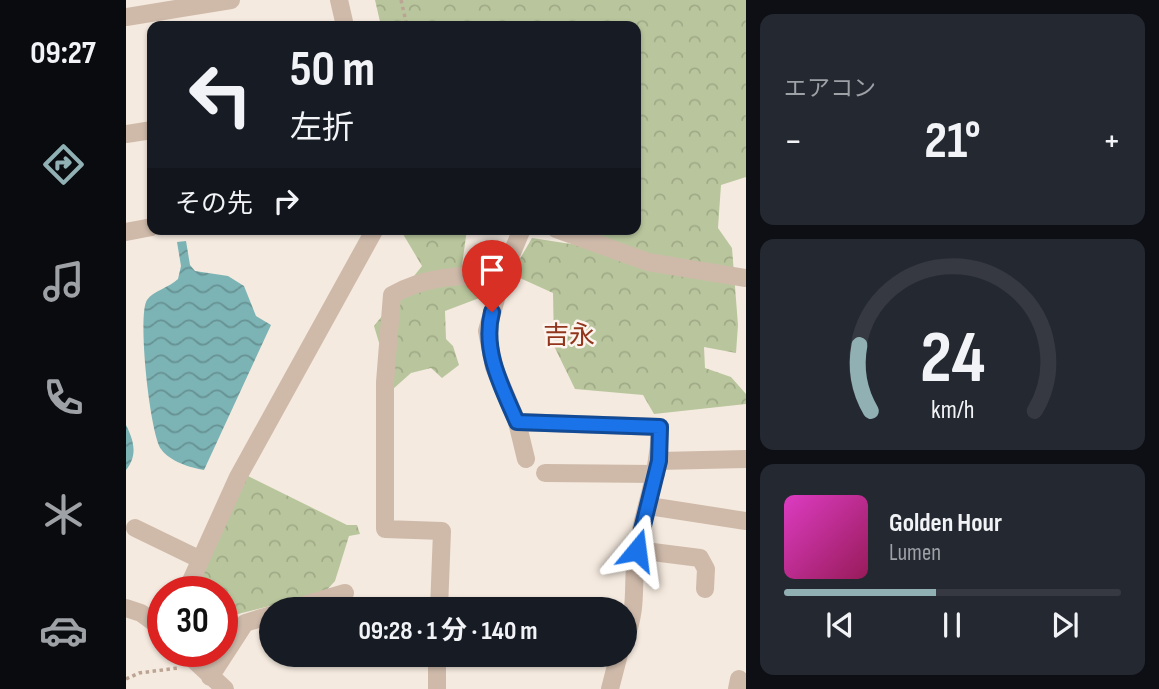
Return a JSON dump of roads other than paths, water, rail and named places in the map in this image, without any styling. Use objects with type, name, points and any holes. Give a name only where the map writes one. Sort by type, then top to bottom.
[{"type":"street","points":[[126,17],[231,0]]},
{"type":"street","points":[[339,0],[344,21]]},
{"type":"street","points":[[126,134],[147,131]]},
{"type":"street","points":[[126,232],[147,228]]},
{"type":"street","points":[[192,576],[238,477],[371,235]]},
{"type":"street","points":[[519,235],[502,274],[487,331],[494,367],[517,422],[526,459]]},
{"type":"street","points":[[572,235],[648,262],[746,278]]},
{"type":"street","points":[[439,597],[442,531],[385,529],[384,382],[392,296],[413,284],[440,276],[502,274]]},
{"type":"street","points":[[517,422],[660,427],[657,467],[637,550],[635,597]]},
{"type":"street","points":[[545,473],[746,459]]},
{"type":"street","points":[[649,506],[746,521]]},
{"type":"street","points":[[135,528],[199,559]]},
{"type":"street","points":[[637,550],[700,558],[706,569],[705,589]]},
{"type":"street","points":[[332,597],[345,593]]},
{"type":"street","points":[[126,608],[147,617]]},
{"type":"street","points":[[200,667],[219,685],[245,623],[259,619]]},
{"type":"street","points":[[437,667],[438,689]]},
{"type":"street","points":[[610,689],[616,667]]},
{"type":"water","points":[[186,241],[190,265],[195,271],[228,276],[244,286],[256,316],[271,325],[204,470],[187,466],[161,449],[149,399],[144,350],[144,310],[147,300],[178,279],[181,266],[177,242]]},
{"type":"water","points":[[126,425],[134,448],[126,470]]},
{"type":"district","name":"吉永","points":[[569,335]]}]
